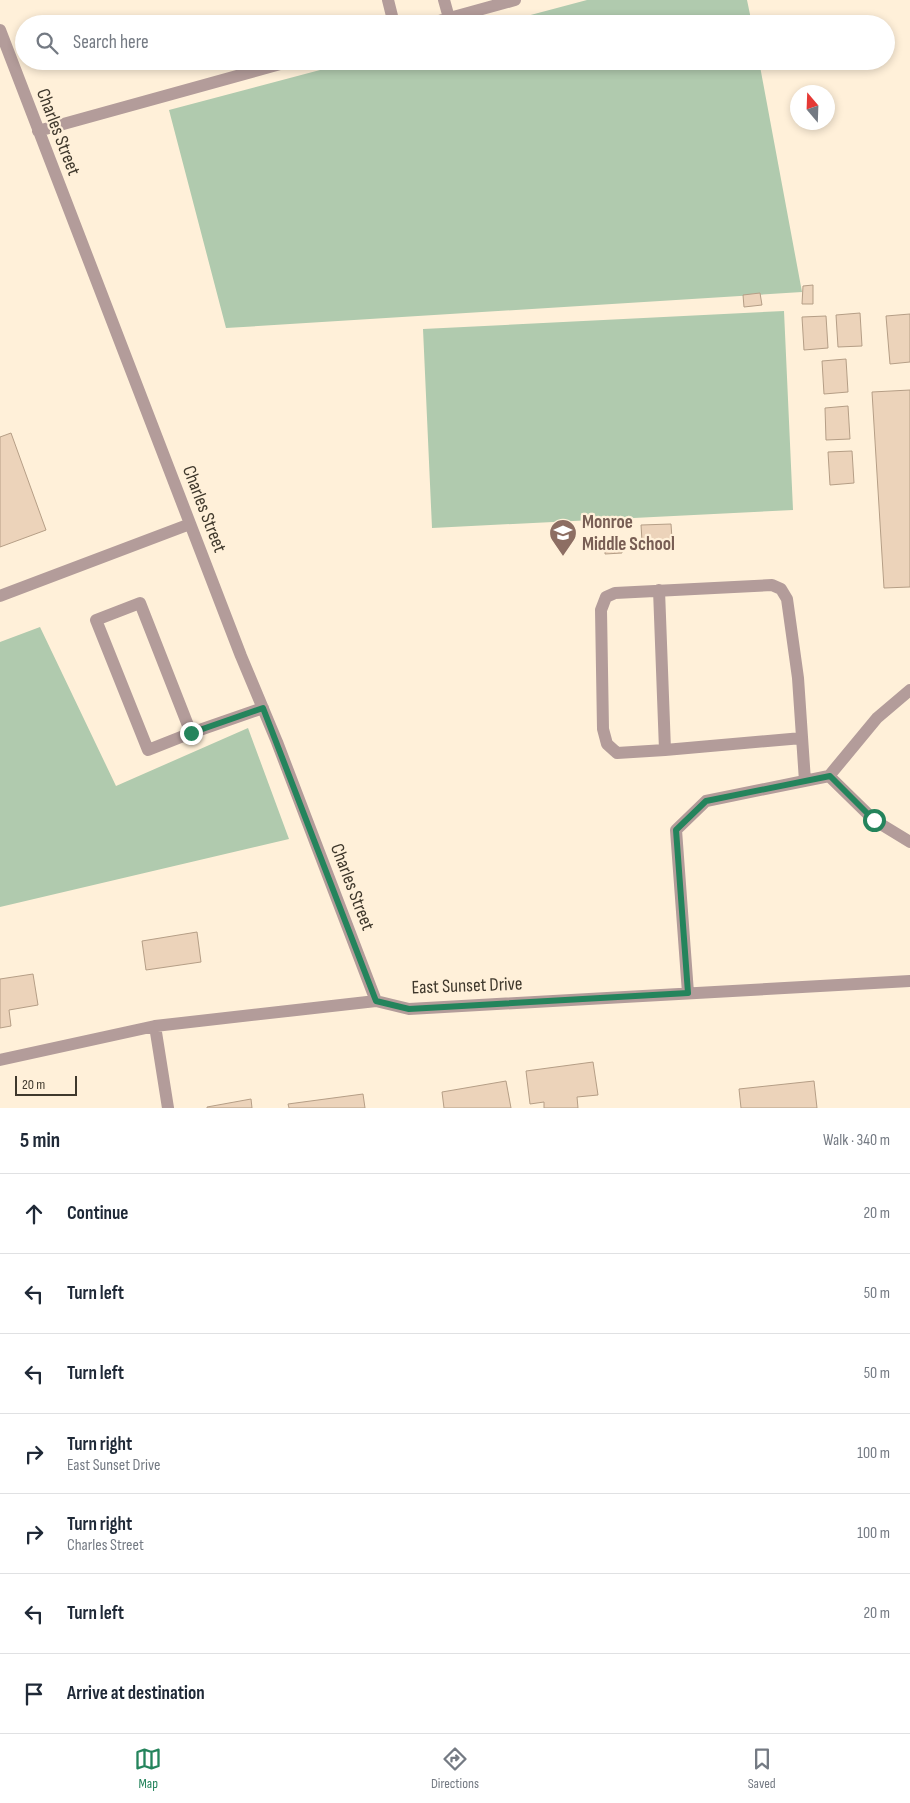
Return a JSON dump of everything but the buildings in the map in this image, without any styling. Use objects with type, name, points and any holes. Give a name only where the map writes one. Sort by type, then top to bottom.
[{"type":"street","points":[[388,0],[392,15]]},
{"type":"street","points":[[444,0],[448,15]]},
{"type":"street","points":[[460,15],[515,0]]},
{"type":"street","name":"Charles Street","points":[[0,30],[15,70]]},
{"type":"street","name":"Charles Street","points":[[15,70],[376,1001]]},
{"type":"street","points":[[38,131],[258,70]]},
{"type":"street","points":[[0,596],[190,524]]},
{"type":"street","points":[[802,738],[617,753],[607,744],[603,729],[601,610],[606,597],[616,593],[658,590],[772,585],[781,589],[788,599],[798,678],[805,781]]},
{"type":"street","points":[[658,590],[665,750]]},
{"type":"street","points":[[191,733],[140,603],[96,620],[148,750],[263,708]]},
{"type":"street","points":[[688,993],[676,830],[706,801],[830,776],[877,718],[910,690]]},
{"type":"street","points":[[830,776],[874,820],[910,842]]},
{"type":"street","name":"East Sunset Drive","points":[[0,1060],[154,1026],[376,1001],[409,1009],[910,981]]},
{"type":"street","points":[[154,1026],[168,1108]]},
{"type":"green space","points":[[587,0],[747,0],[750,15],[531,15]]},
{"type":"green space","points":[[320,70],[761,70],[802,292],[226,328],[169,110]]},
{"type":"green space","points":[[784,311],[793,510],[432,528],[423,329]]},
{"type":"green space","points":[[40,627],[116,786],[248,728],[289,839],[0,907],[0,642]]},
{"type":"place","name":"Monroe Middle School","points":[[563,557]]},
{"type":"route","points":[[191,733],[263,708],[376,1001],[409,1009],[688,993],[676,830],[706,801],[830,776],[874,820]]}]
